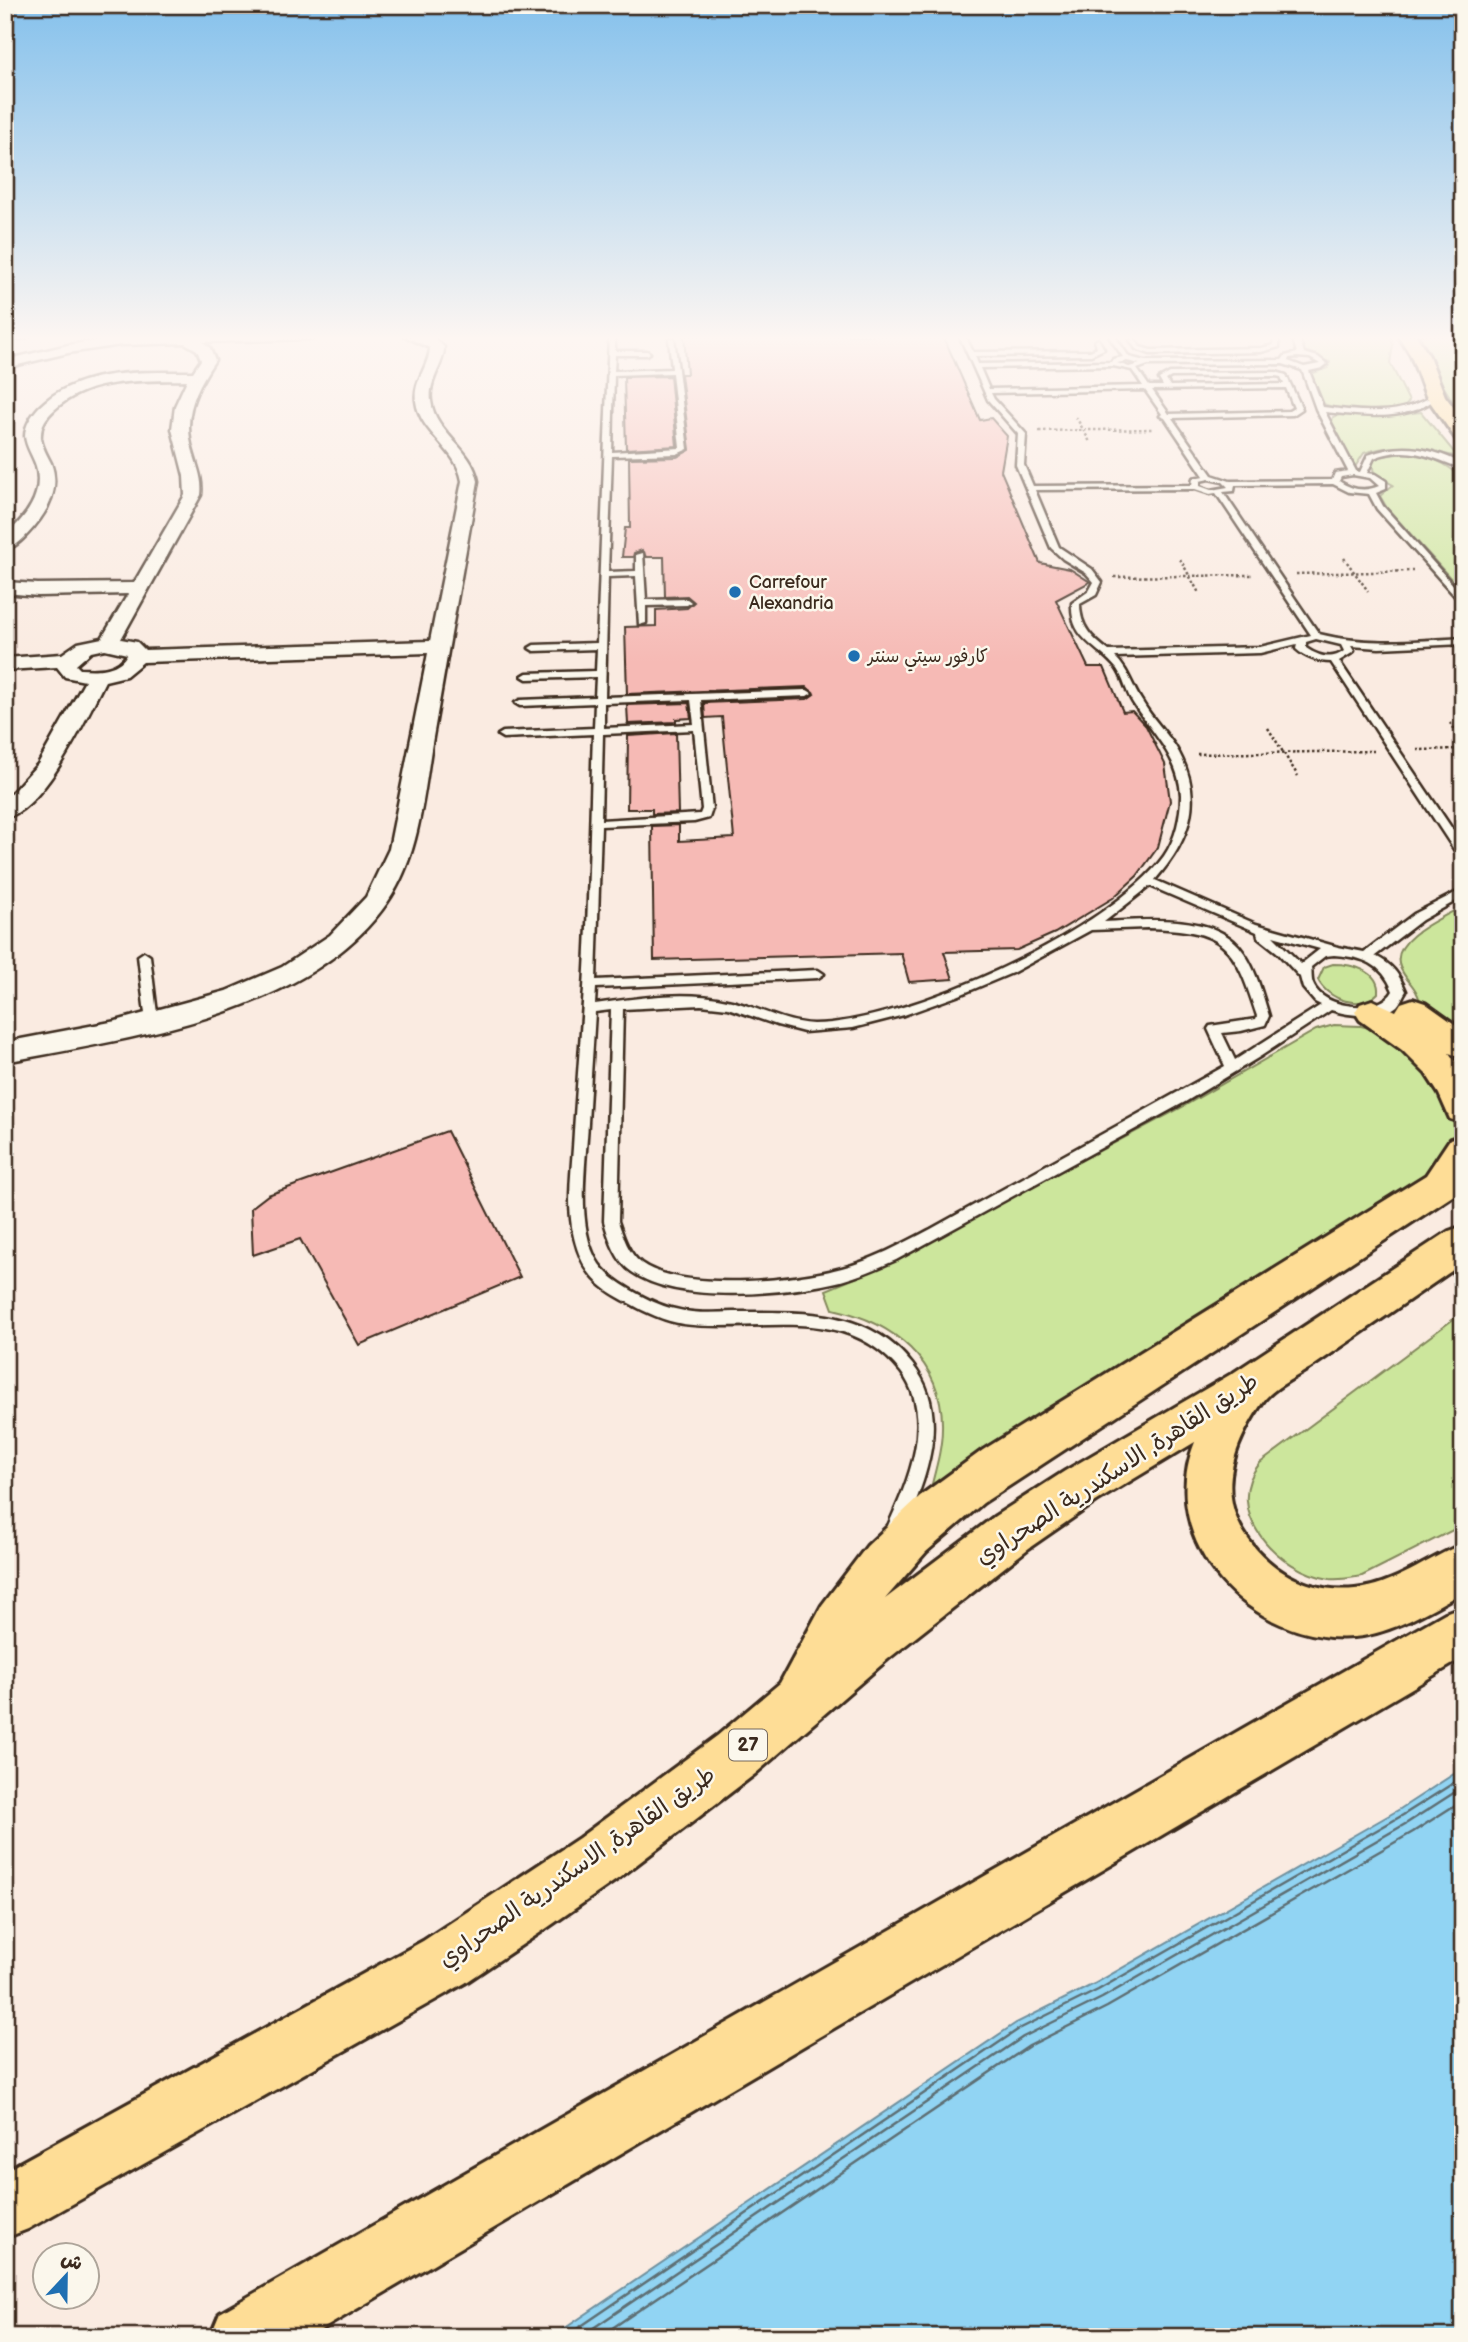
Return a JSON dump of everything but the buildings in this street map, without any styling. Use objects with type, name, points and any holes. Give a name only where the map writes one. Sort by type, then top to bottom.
[{"type":"highway","points":[[1385,1004],[1463,1046]]},
{"type":"highway","points":[[1385,1004],[1412,1039],[1434,1060],[1453,1086],[1463,1110]]},
{"type":"highway","points":[[797,1705],[831,1633],[873,1572],[912,1531],[965,1487],[1440,1185],[1459,1160],[1463,1149]]},
{"type":"highway","name":"طريق القاهرة, الاسكندرية الصحراوي","points":[[5,2206],[444,1962],[599,1858],[736,1755],[891,1624],[1012,1532],[1081,1486],[1249,1386],[1463,1242]]},
{"type":"highway","name":"27","points":[[1249,1386],[1222,1429],[1214,1448],[1207,1492],[1209,1514],[1217,1537],[1232,1559],[1251,1579],[1275,1595],[1302,1606],[1328,1612],[1355,1613],[1378,1608],[1463,1567]]},
{"type":"highway","points":[[244,2337],[1463,1630]]},
{"type":"street","points":[[5,545],[28,524],[45,493],[46,473],[34,444]]},
{"type":"street","points":[[109,643],[193,495],[194,477],[183,444]]},
{"type":"street","points":[[5,1052],[152,1022],[212,1006],[267,985],[314,958],[368,912],[395,869],[401,849],[470,474],[461,455],[451,444]]},
{"type":"street","points":[[5,587],[25,590],[141,588]]},
{"type":"street","points":[[5,664],[67,660],[85,647],[109,643],[130,646],[137,656]]},
{"type":"street","points":[[67,660],[66,665],[72,673],[99,676],[127,667],[137,656],[437,647]]},
{"type":"street","points":[[5,811],[25,796],[41,776],[99,676]]},
{"type":"lane","points":[[609,444],[590,984],[577,1200],[585,1248],[594,1268],[626,1294],[665,1313],[689,1318],[831,1322],[875,1338],[908,1369],[926,1410],[926,1432],[913,1487],[889,1544],[873,1572]]},
{"type":"lane","points":[[609,454],[683,450],[682,444]]},
{"type":"lane","points":[[588,1009],[686,1001],[724,1003],[782,1022],[813,1028],[842,1026],[905,1009],[990,977],[1055,948],[1090,926],[1148,881],[1169,857],[1183,826],[1186,794],[1175,755],[1162,732],[1138,703],[1123,671],[1087,639],[1075,607],[1079,601],[1093,593],[1098,582],[1083,565],[1057,551],[1018,460],[1021,444]]},
{"type":"lane","points":[[1185,444],[1209,477]]},
{"type":"lane","points":[[1341,444],[1358,473]]},
{"type":"lane","points":[[1358,473],[1371,457],[1393,449],[1432,454],[1463,467]]},
{"type":"lane","points":[[1196,486],[1196,480],[1209,477],[1230,483],[1335,482],[1346,489],[1371,492],[1380,490],[1383,483],[1358,473],[1338,475],[1335,482]]},
{"type":"lane","points":[[1030,488],[1196,486],[1219,492],[1231,489],[1230,483]]},
{"type":"lane","points":[[1219,492],[1316,636]]},
{"type":"lane","points":[[1371,492],[1380,507],[1463,602]]},
{"type":"lane","points":[[640,555],[642,623]]},
{"type":"lane","points":[[605,575],[640,573]]},
{"type":"lane","points":[[642,603],[687,602]]},
{"type":"lane","points":[[1260,650],[1316,636],[1344,643],[1379,645],[1463,641]]},
{"type":"lane","points":[[1302,640],[1301,649],[1314,657]]},
{"type":"lane","points":[[1344,643],[1349,651],[1347,655]]},
{"type":"lane","points":[[534,648],[602,646]]},
{"type":"lane","points":[[1105,654],[1260,650],[1333,659],[1382,650],[1463,650]]},
{"type":"lane","points":[[1333,659],[1463,854]]},
{"type":"lane","points":[[527,676],[601,674]]},
{"type":"lane","points":[[520,703],[807,693]]},
{"type":"lane","points":[[596,823],[695,819],[705,816],[707,809],[696,697]]},
{"type":"lane","points":[[503,735],[699,727]]},
{"type":"lane","points":[[1148,881],[1252,927],[1366,957],[1389,971],[1400,989],[1385,1004],[1344,1009],[1331,1004],[1311,990],[1303,974],[1275,944],[1252,927]]},
{"type":"lane","points":[[1366,957],[1419,917],[1463,892]]},
{"type":"lane","points":[[1090,926],[1137,924],[1194,928],[1227,940],[1236,950],[1263,1016],[1261,1022],[1255,1025],[1214,1029],[1232,1068]]},
{"type":"lane","points":[[1303,974],[1305,966],[1321,953],[1348,952]]},
{"type":"lane","points":[[144,956],[152,1022]]},
{"type":"lane","points":[[590,984],[818,974]]},
{"type":"lane","points":[[617,1005],[611,1221],[617,1241],[637,1268],[658,1278],[680,1283],[769,1287],[843,1274],[918,1242],[1175,1102],[1331,1004]]},
{"type":"path","points":[[1344,558],[1368,591]]},
{"type":"path","points":[[1180,559],[1199,593]]},
{"type":"path","points":[[1450,723],[1463,740]]},
{"type":"path","points":[[1268,728],[1298,776]]},
{"type":"path","points":[[1175,755],[1463,749]]},
{"type":"green space","points":[[1343,444],[1448,444],[1458,457],[1411,448],[1376,449],[1364,453],[1355,467]]},
{"type":"green space","points":[[1403,453],[1436,460],[1463,479],[1463,592],[1387,508],[1380,496],[1393,485],[1374,474],[1372,462],[1378,457]]},
{"type":"green space","points":[[1463,906],[1463,1043],[1422,1010],[1418,995],[1400,967],[1399,957],[1410,938],[1420,930]]},
{"type":"green space","points":[[1333,964],[1363,970],[1374,979],[1378,993],[1363,1001],[1354,1002],[1345,1001],[1329,993],[1318,980],[1324,967]]},
{"type":"green space","points":[[1334,1025],[1361,1026],[1389,1033],[1407,1043],[1453,1114],[1455,1139],[1438,1170],[929,1496],[942,1437],[940,1404],[934,1383],[924,1364],[910,1348],[875,1324],[833,1309],[826,1290],[877,1269],[1182,1107],[1316,1030]]},
{"type":"green space","points":[[1463,1312],[1463,1525],[1362,1576],[1330,1579],[1292,1565],[1275,1552],[1251,1519],[1247,1500],[1249,1481],[1260,1463]]},
{"type":"water","points":[[1463,1768],[1463,2337],[552,2337],[1016,2023],[1094,1984],[1400,1809]]},
{"type":"place","name":"Carrefour Alexandria","points":[[735,592]]},
{"type":"place","name":"كارفور سيتي سنتر","points":[[854,656]]}]
